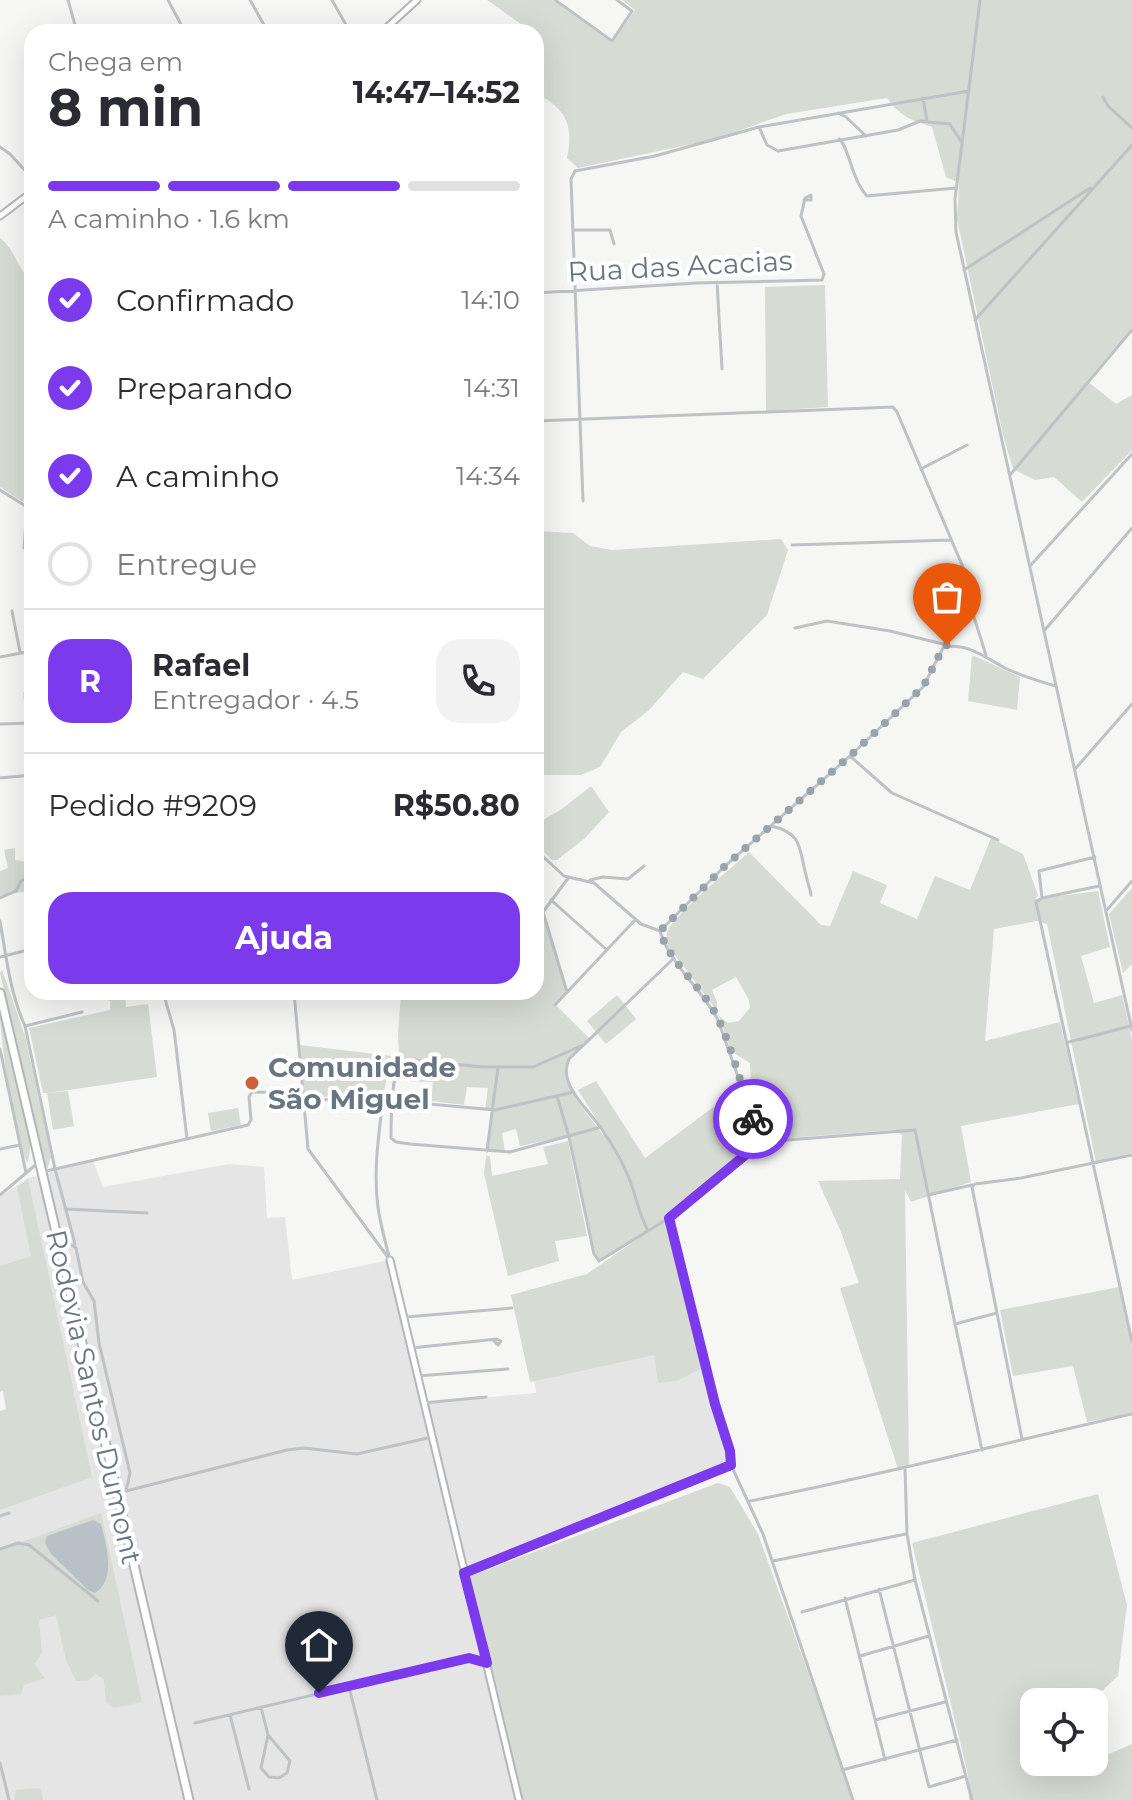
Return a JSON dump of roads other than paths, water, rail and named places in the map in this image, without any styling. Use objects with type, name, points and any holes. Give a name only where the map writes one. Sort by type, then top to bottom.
[{"type":"highway","name":"Rodovia Santos Dumont","points":[[0,993],[189,1800]]},
{"type":"street","points":[[68,0],[75,24]]},
{"type":"street","points":[[168,0],[181,24]]},
{"type":"street","points":[[250,0],[264,24]]},
{"type":"street","points":[[332,0],[346,24]]},
{"type":"street","points":[[555,0],[612,41],[632,11],[617,0]]},
{"type":"street","points":[[980,0],[956,188],[955,223],[1132,1028],[1067,1042]]},
{"type":"street","points":[[391,24],[415,1]]},
{"type":"street","points":[[583,501],[571,179],[575,171],[655,156],[759,127],[969,91]]},
{"type":"street","points":[[1103,97],[1108,106],[1132,128]]},
{"type":"street","points":[[923,98],[927,121]]},
{"type":"street","points":[[836,112],[866,136]]},
{"type":"street","points":[[759,127],[767,145],[778,151],[898,130],[920,121],[953,126],[962,143]]},
{"type":"street","points":[[839,139],[845,143],[854,178],[867,196],[956,188]]},
{"type":"street","points":[[975,320],[1132,145]]},
{"type":"street","points":[[0,147],[24,169]]},
{"type":"street","points":[[964,270],[1097,184]]},
{"type":"street","points":[[0,216],[24,198]]},
{"type":"street","name":"Rua das Acacias","points":[[544,293],[717,282],[820,280],[824,277],[801,216],[804,200]]},
{"type":"street","points":[[574,230],[610,230],[614,244]]},
{"type":"street","points":[[717,282],[722,369]]},
{"type":"street","points":[[1010,475],[1132,330]]},
{"type":"street","points":[[544,421],[888,406],[897,412],[971,586],[973,614],[986,656]]},
{"type":"street","points":[[921,469],[967,445]]},
{"type":"street","points":[[1030,566],[1132,454]]},
{"type":"street","points":[[0,490],[24,505]]},
{"type":"street","points":[[1044,631],[1132,528]]},
{"type":"street","points":[[792,545],[951,540]]},
{"type":"street","points":[[12,611],[20,652]]},
{"type":"street","points":[[795,628],[827,621],[890,631],[986,656],[1016,673],[1056,686]]},
{"type":"street","points":[[660,931],[713,877],[923,687],[947,645]]},
{"type":"street","points":[[0,657],[24,652]]},
{"type":"street","points":[[1076,768],[1132,704]]},
{"type":"street","points":[[0,724],[24,723]]},
{"type":"street","points":[[850,756],[892,793],[998,840]]},
{"type":"street","points":[[0,778],[24,776]]},
{"type":"street","points":[[771,826],[788,830],[796,839],[803,855],[811,895]]},
{"type":"street","points":[[544,857],[564,876],[589,880],[631,878],[644,866]]},
{"type":"street","points":[[1042,898],[1039,871],[1095,857]]},
{"type":"street","points":[[544,910],[569,877]]},
{"type":"street","points":[[0,898],[16,891],[24,879]]},
{"type":"street","points":[[589,880],[646,928],[660,931]]},
{"type":"street","points":[[1106,911],[1132,881]]},
{"type":"street","points":[[1101,885],[1036,902],[1132,1342]]},
{"type":"street","points":[[551,900],[607,950]]},
{"type":"street","points":[[544,915],[567,992]]},
{"type":"street","points":[[555,1005],[635,919]]},
{"type":"street","points":[[0,921],[55,1169],[83,1282],[94,1301],[99,1343],[130,1473],[126,1491],[287,1450],[304,1448],[357,1454],[432,1437]]},
{"type":"street","points":[[660,931],[674,958],[718,1020],[761,1142]]},
{"type":"street","points":[[0,957],[24,951]]},
{"type":"street","points":[[648,1231],[625,1167],[566,1079],[565,1067],[583,1045],[674,958]]},
{"type":"street","points":[[165,1000],[174,1030],[187,1138]]},
{"type":"street","points":[[295,1000],[301,1093],[310,1155],[390,1260]]},
{"type":"street","points":[[25,1026],[82,1012]]},
{"type":"street","points":[[583,1045],[533,1067],[401,1059],[391,1136],[393,1141],[510,1152],[601,1127]]},
{"type":"street","points":[[0,1049],[26,1173]]},
{"type":"street","points":[[487,1152],[498,1067]]},
{"type":"street","points":[[41,1172],[249,1123],[250,1092],[301,1093]]},
{"type":"street","points":[[302,1102],[353,1097],[492,1110],[508,1109],[574,1092]]},
{"type":"street","points":[[557,1096],[597,1260],[601,1261],[669,1218],[761,1142],[915,1130],[982,1450]]},
{"type":"street","points":[[383,1099],[376,1168],[378,1206],[519,1800]]},
{"type":"street","points":[[0,1149],[20,1145]]},
{"type":"street","points":[[928,1195],[1132,1155]]},
{"type":"street","points":[[0,1195],[39,1162]]},
{"type":"street","points":[[975,1184],[972,1189],[1022,1439]]},
{"type":"street","points":[[65,1209],[147,1213]]},
{"type":"street","points":[[669,1218],[715,1404],[730,1451],[731,1465],[773,1561],[853,1800]]},
{"type":"street","points":[[56,1235],[76,1248]]},
{"type":"street","points":[[403,1315],[512,1308]]},
{"type":"street","points":[[955,1324],[997,1313]]},
{"type":"street","points":[[411,1348],[493,1340]]},
{"type":"street","points":[[417,1376],[508,1369]]},
{"type":"street","points":[[423,1403],[486,1397]]},
{"type":"street","points":[[748,1502],[905,1469],[1132,1414]]},
{"type":"street","points":[[464,1573],[731,1465]]},
{"type":"street","points":[[905,1469],[907,1534],[915,1580],[972,1800]]},
{"type":"street","points":[[0,1516],[9,1513]]},
{"type":"street","points":[[773,1561],[907,1534]]},
{"type":"street","points":[[0,1549],[18,1543],[29,1545],[98,1601]]},
{"type":"street","points":[[802,1612],[915,1580]]},
{"type":"street","points":[[879,1589],[929,1787],[966,1776]]},
{"type":"street","points":[[845,1598],[885,1760]]},
{"type":"street","points":[[859,1656],[929,1636]]},
{"type":"street","points":[[195,1723],[469,1658],[487,1663]]},
{"type":"street","points":[[349,1687],[377,1800]]},
{"type":"street","points":[[875,1720],[947,1702]]},
{"type":"street","points":[[261,1707],[268,1735],[261,1768],[266,1776],[277,1779],[287,1773],[290,1761],[268,1735]]},
{"type":"street","points":[[230,1715],[249,1789]]},
{"type":"street","points":[[842,1770],[957,1740]]},
{"type":"street","points":[[0,1763],[9,1800]]},
{"type":"place","name":"Comunidade São Miguel","points":[[252,1083]]}]
